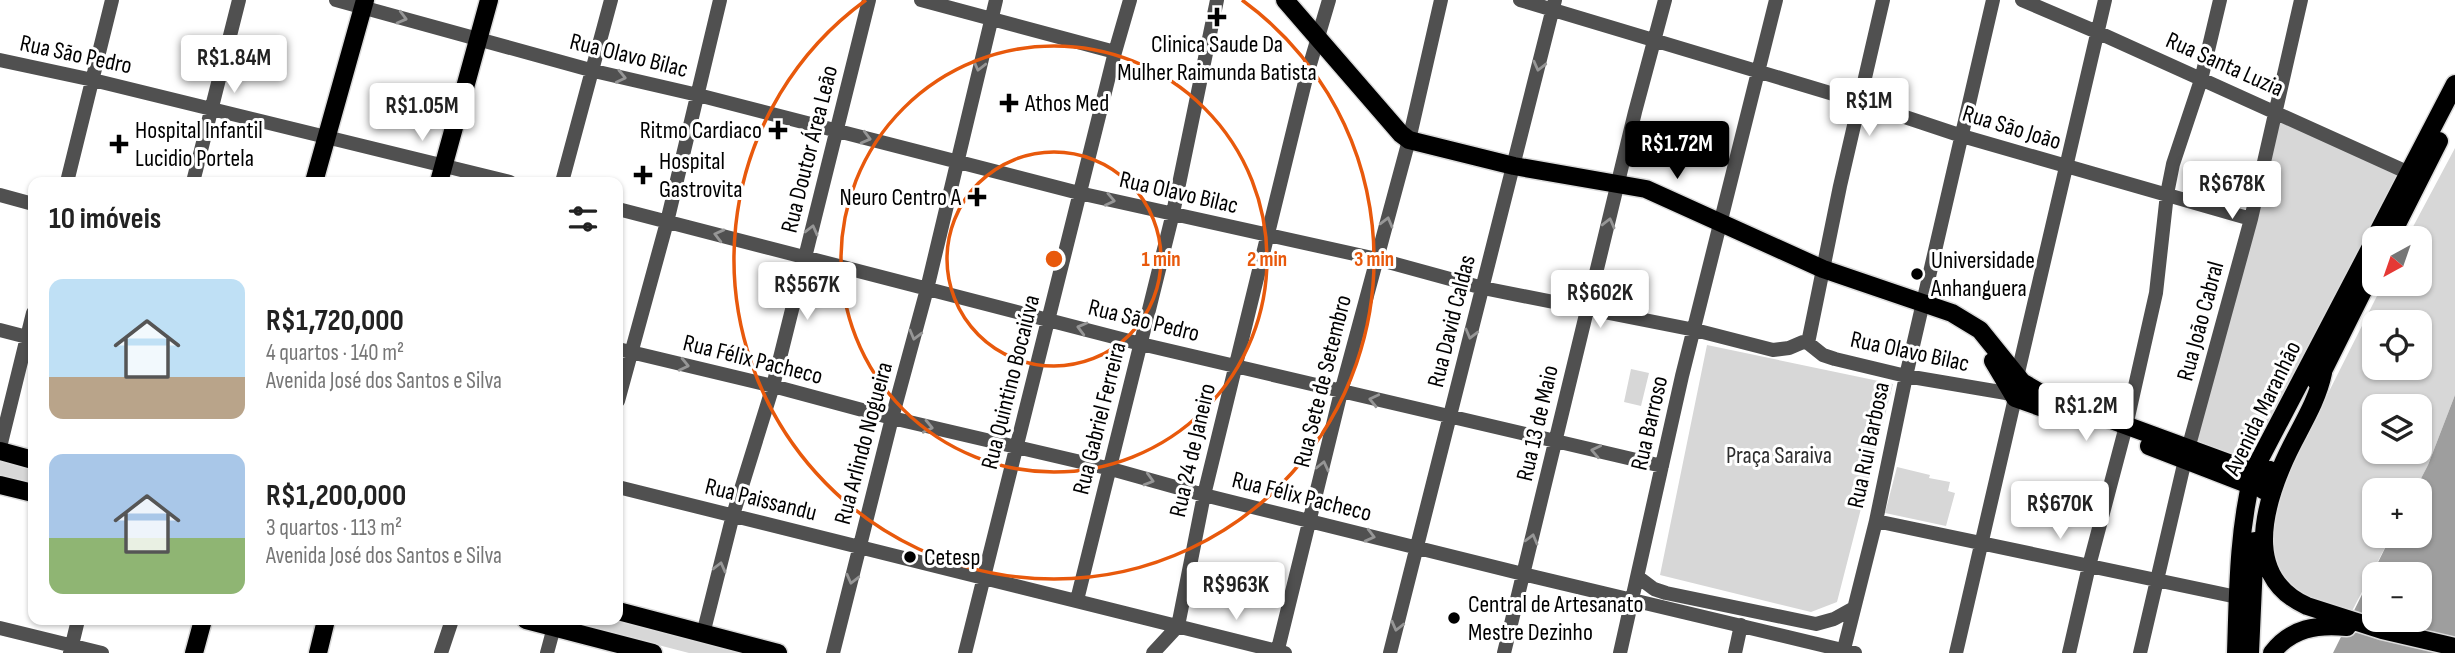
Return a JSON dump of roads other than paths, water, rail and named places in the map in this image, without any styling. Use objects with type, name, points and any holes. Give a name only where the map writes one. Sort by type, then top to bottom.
[{"type":"main road","points":[[441,174],[489,0]]},
{"type":"main road","points":[[1285,0],[1409,140],[1514,166],[1646,189],[1720,228],[1822,275],[1922,309],[1952,313],[1980,330],[2015,390],[2031,389],[2124,431],[2263,477],[2271,496],[2264,535],[2266,563],[2272,578],[2280,589],[2296,601],[2362,623]]},
{"type":"main road","points":[[315,177],[364,4]]},
{"type":"main road","name":"Avenida Maranhão","points":[[2382,226],[2455,84]]},
{"type":"main road","points":[[2395,226],[2455,110]]},
{"type":"main road","name":"Avenida Maranhão","points":[[2236,653],[2243,517],[2362,267]]},
{"type":"main road","name":"Avenida Maranhão","points":[[2249,653],[2255,541],[2263,477],[2316,399],[2323,373],[2362,294]]},
{"type":"main road","points":[[0,449],[28,458]]},
{"type":"main road","points":[[0,485],[28,492]]},
{"type":"main road","points":[[623,612],[778,653]]},
{"type":"main road","points":[[194,653],[202,625]]},
{"type":"main road","points":[[318,653],[325,625]]},
{"type":"main road","points":[[549,625],[653,653]]},
{"type":"main road","points":[[2272,653],[2284,639],[2304,628],[2327,626],[2362,629]]},
{"type":"main road","points":[[2391,632],[2455,647]]},
{"type":"street","points":[[68,177],[112,0]]},
{"type":"street","points":[[194,177],[239,0]]},
{"type":"street","name":"Rua Olavo Bilac","points":[[336,0],[364,4],[594,71],[1079,193],[1377,259],[1483,288],[1695,330],[1773,350],[1808,342],[1823,355],[1906,376],[2015,390]]},
{"type":"street","points":[[563,177],[611,0]]},
{"type":"street","points":[[624,351],[667,222],[720,0]]},
{"type":"street","name":"Rua Doutor Área Leão","points":[[703,634],[733,515],[774,386],[869,0]]},
{"type":"street","points":[[921,0],[1115,52]]},
{"type":"street","name":"Rua Arlindo Nogueira","points":[[834,653],[927,289],[996,0]]},
{"type":"street","name":"Rua Quintino Bocaiúva","points":[[965,653],[1079,193],[1130,0]]},
{"type":"street","name":"Rua Gabriel Ferreira","points":[[1077,600],[1173,213],[1217,0]]},
{"type":"street","name":"Rua 24 de Janeiro","points":[[1178,626],[1204,495],[1317,37],[1329,0]]},
{"type":"street","name":"Rua Sete de Setembro","points":[[1280,652],[1341,392],[1409,140],[1441,0]]},
{"type":"street","name":"Rua São João","points":[[1520,0],[1554,5],[1654,40],[1860,102],[1962,136],[2250,219]]},
{"type":"street","name":"Rua 13 de Maio","points":[[1504,653],[1619,185],[1634,112],[1665,0]]},
{"type":"street","name":"Rua Barroso","points":[[1620,653],[1662,466],[1776,0]]},
{"type":"street","points":[[1808,342],[1883,0]]},
{"type":"street","name":"Rua Rui Barbosa","points":[[1847,652],[1852,610],[1876,521],[1906,376],[1993,0]]},
{"type":"street","name":"Rua Santa Luzia","points":[[2022,0],[2409,173]]},
{"type":"street","points":[[1955,653],[2105,0]]},
{"type":"street","points":[[2069,653],[2156,293],[2167,194],[2178,147],[2201,79],[2220,0]]},
{"type":"street","name":"Rua João Cabral","points":[[2140,653],[2156,580],[2250,219],[2301,0]]},
{"type":"street","name":"Rua David Caldas","points":[[1390,653],[1554,5]]},
{"type":"street","name":"Rua São Pedro","points":[[0,60],[213,108],[326,137],[441,174],[467,177]]},
{"type":"street","points":[[0,195],[28,203]]},
{"type":"street","name":"Rua São Pedro","points":[[623,210],[1141,344],[1662,466]]},
{"type":"street","points":[[0,330],[27,337]]},
{"type":"street","points":[[0,449],[28,333]]},
{"type":"street","name":"Rua Félix Pacheco","points":[[624,351],[1847,652]]},
{"type":"street","name":"Rua Paissandu","points":[[623,488],[1280,652]]},
{"type":"street","points":[[1876,521],[2237,597]]},
{"type":"street","points":[[1637,577],[1654,589],[1666,593],[1816,624],[1824,624],[1852,610]]},
{"type":"street","points":[[71,650],[77,625]]},
{"type":"street","points":[[441,653],[450,625]]},
{"type":"street","points":[[1735,653],[1741,625]]},
{"type":"street","points":[[547,653],[554,626]]},
{"type":"street","points":[[1153,653],[1178,626]]},
{"type":"street","points":[[0,628],[71,650],[102,653]]},
{"type":"place","name":"Clinica Saude Da Mulher Raimunda Batista","points":[[1217,17]]},
{"type":"place","name":"Athos Med","points":[[1009,103]]},
{"type":"place","name":"Ritmo Cardiaco","points":[[778,130]]},
{"type":"place","name":"Hospital Infantil Lucidio Portela","points":[[119,144]]},
{"type":"place","name":"Hospital Gastrovita","points":[[643,175]]},
{"type":"place","name":"Neuro Centro A","points":[[977,197]]},
{"type":"place","name":"Universidade Anhanguera","points":[[1917,274]]},
{"type":"place","name":"Cetesp","points":[[910,557]]},
{"type":"place","name":"Central de Artesanato Mestre Dezinho","points":[[1454,618]]},
{"type":"park label","name":"Praça Saraiva","points":[[1779,455]]}]
